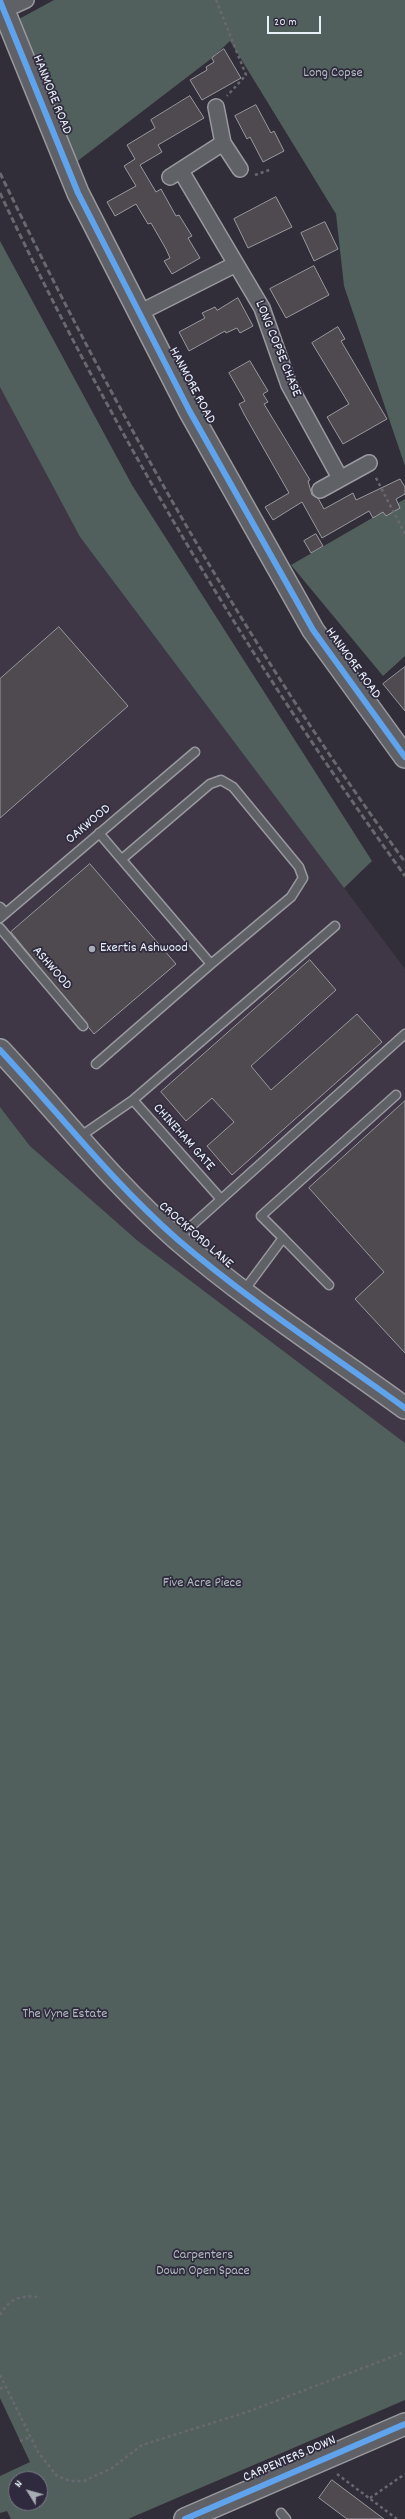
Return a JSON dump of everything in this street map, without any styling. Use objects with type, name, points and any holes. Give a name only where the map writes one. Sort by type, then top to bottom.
[{"type":"street","points":[[2,6],[26,0]]},
{"type":"street","name":"HANMORE ROAD","points":[[2,6],[78,193],[189,410],[313,630],[405,757]]},
{"type":"street","points":[[216,107],[223,143],[240,169]]},
{"type":"street","name":"LONG COPSE CHASE","points":[[223,143],[175,174],[236,264],[262,308],[290,385],[340,478]]},
{"type":"street","points":[[139,313],[236,264]]},
{"type":"street","points":[[320,490],[369,463]]},
{"type":"street","name":"CROCKFORD LANE","points":[[0,1050],[77,1138],[178,1239],[243,1292],[307,1341],[403,1402]]},
{"type":"street","name":"CARPENTERS DOWN","points":[[185,2519],[405,2424]]},
{"type":"lane","name":"OAKWOOD","points":[[3,916],[195,752]]},
{"type":"lane","points":[[96,1064],[290,897],[303,878],[299,868],[233,787],[221,780],[210,784],[122,859]]},
{"type":"lane","points":[[99,833],[211,964]]},
{"type":"lane","points":[[0,906],[3,916]]},
{"type":"lane","points":[[133,1100],[335,926]]},
{"type":"lane","name":"ASHWOOD","points":[[0,928],[83,1026]]},
{"type":"lane","points":[[178,1239],[220,1198],[405,1034]]},
{"type":"lane","points":[[329,1285],[262,1216],[396,1095]]},
{"type":"lane","name":"CHINEHAM GATE","points":[[77,1138],[133,1100],[220,1198]]},
{"type":"lane","points":[[243,1292],[283,1238]]},
{"type":"path","points":[[216,0],[246,75],[216,107]]},
{"type":"path","points":[[369,463],[405,534]]},
{"type":"path","points":[[0,2315],[15,2299],[23,2295],[37,2297]]},
{"type":"path","points":[[0,2375],[38,2452],[57,2476],[70,2480],[84,2481],[112,2468],[142,2445],[247,2412],[405,2352]]},
{"type":"path","points":[[0,2389],[6,2386]]},
{"type":"path","points":[[20,2441],[31,2437]]},
{"type":"path","points":[[336,2474],[397,2519]]},
{"type":"path","points":[[370,2498],[405,2474]]},
{"type":"shaded area","points":[[0,385],[80,537],[405,969],[405,1443],[138,1241],[30,1146],[0,1107]]},
{"type":"green space","name":"Long Copse","points":[[54,0],[405,0],[405,466],[344,286],[336,214],[230,41],[212,58],[75,163],[19,19]]},
{"type":"green space","points":[[0,241],[132,485],[372,861],[344,888],[80,537],[0,387]]},
{"type":"green space","points":[[405,499],[405,656],[383,676],[291,565]]},
{"type":"green space","points":[[0,1107],[30,1146],[138,1241],[405,1443],[405,2400],[128,2519],[11,2519],[7,2511],[0,2513],[0,2476],[8,2472],[8,2511],[48,2511],[48,2471],[11,2471],[30,2462],[0,2398]]},
{"type":"building","points":[[224,49],[241,78],[202,100],[190,80],[207,70],[206,67],[214,62],[212,58]]},
{"type":"building","points":[[190,96],[204,118],[158,145],[162,152],[140,165],[156,192],[161,189],[176,216],[179,215],[192,236],[188,238],[200,258],[172,274],[164,261],[170,258],[166,249],[151,223],[148,224],[136,204],[115,216],[107,202],[136,186],[124,166],[135,159],[127,145],[155,128],[151,120]]},
{"type":"building","points":[[256,105],[271,133],[274,131],[284,151],[263,162],[250,137],[247,139],[235,116]]},
{"type":"building","points":[[276,197],[292,227],[248,248],[234,219]]},
{"type":"building","points":[[325,222],[338,249],[314,261],[301,233]]},
{"type":"building","points":[[314,266],[329,295],[286,318],[270,289]]},
{"type":"building","points":[[238,298],[253,326],[240,333],[237,328],[226,333],[225,331],[189,351],[179,332],[205,318],[202,313],[215,307],[217,310]]},
{"type":"building","points":[[338,327],[345,339],[341,341],[387,419],[343,444],[327,417],[349,404],[312,343]]},
{"type":"building","points":[[250,361],[268,391],[263,394],[268,402],[264,404],[310,480],[308,481],[312,495],[318,498],[324,509],[353,493],[356,500],[400,479],[405,487],[405,494],[396,499],[400,508],[386,516],[383,512],[373,518],[369,511],[322,538],[302,502],[273,520],[265,507],[289,493],[239,404],[245,401],[229,373]]},
{"type":"building","points":[[316,534],[323,546],[311,553],[304,541]]},
{"type":"building","points":[[59,627],[128,706],[0,818],[0,679]]},
{"type":"building","points":[[405,667],[405,711],[383,684]]},
{"type":"building","name":"Exertis Ashwood","points":[[90,864],[176,964],[94,1034],[11,932]]},
{"type":"building","points":[[310,960],[336,990],[251,1066],[271,1090],[357,1014],[382,1042],[232,1175],[207,1146],[234,1122],[212,1098],[186,1121],[161,1092]]},
{"type":"building","points":[[405,1101],[405,1353],[355,1299],[384,1272],[309,1188]]},
{"type":"building","points":[[332,2480],[384,2519],[347,2519],[319,2498]]},
{"type":"railway","points":[[0,173],[90,352],[137,440],[187,526],[291,697],[405,862]]},
{"type":"railway","points":[[0,193],[43,282],[89,371],[187,544],[292,712],[405,876]]},
{"type":"cycle path","points":[[0,1],[78,193],[189,410],[313,630],[405,757]]},
{"type":"cycle path","points":[[0,1050],[108,1171],[177,1239],[260,1305],[405,1408]]},
{"type":"cycle path","points":[[185,2519],[405,2424]]},
{"type":"place","name":"Exertis Ashwood","points":[[92,949]]},
{"type":"park label","name":"Five Acre Piece","points":[[202,1584]]},
{"type":"park label","name":"The Vyne Estate","points":[[65,2015]]},
{"type":"park label","name":"Carpenters Down Open Space","points":[[203,2264]]}]
